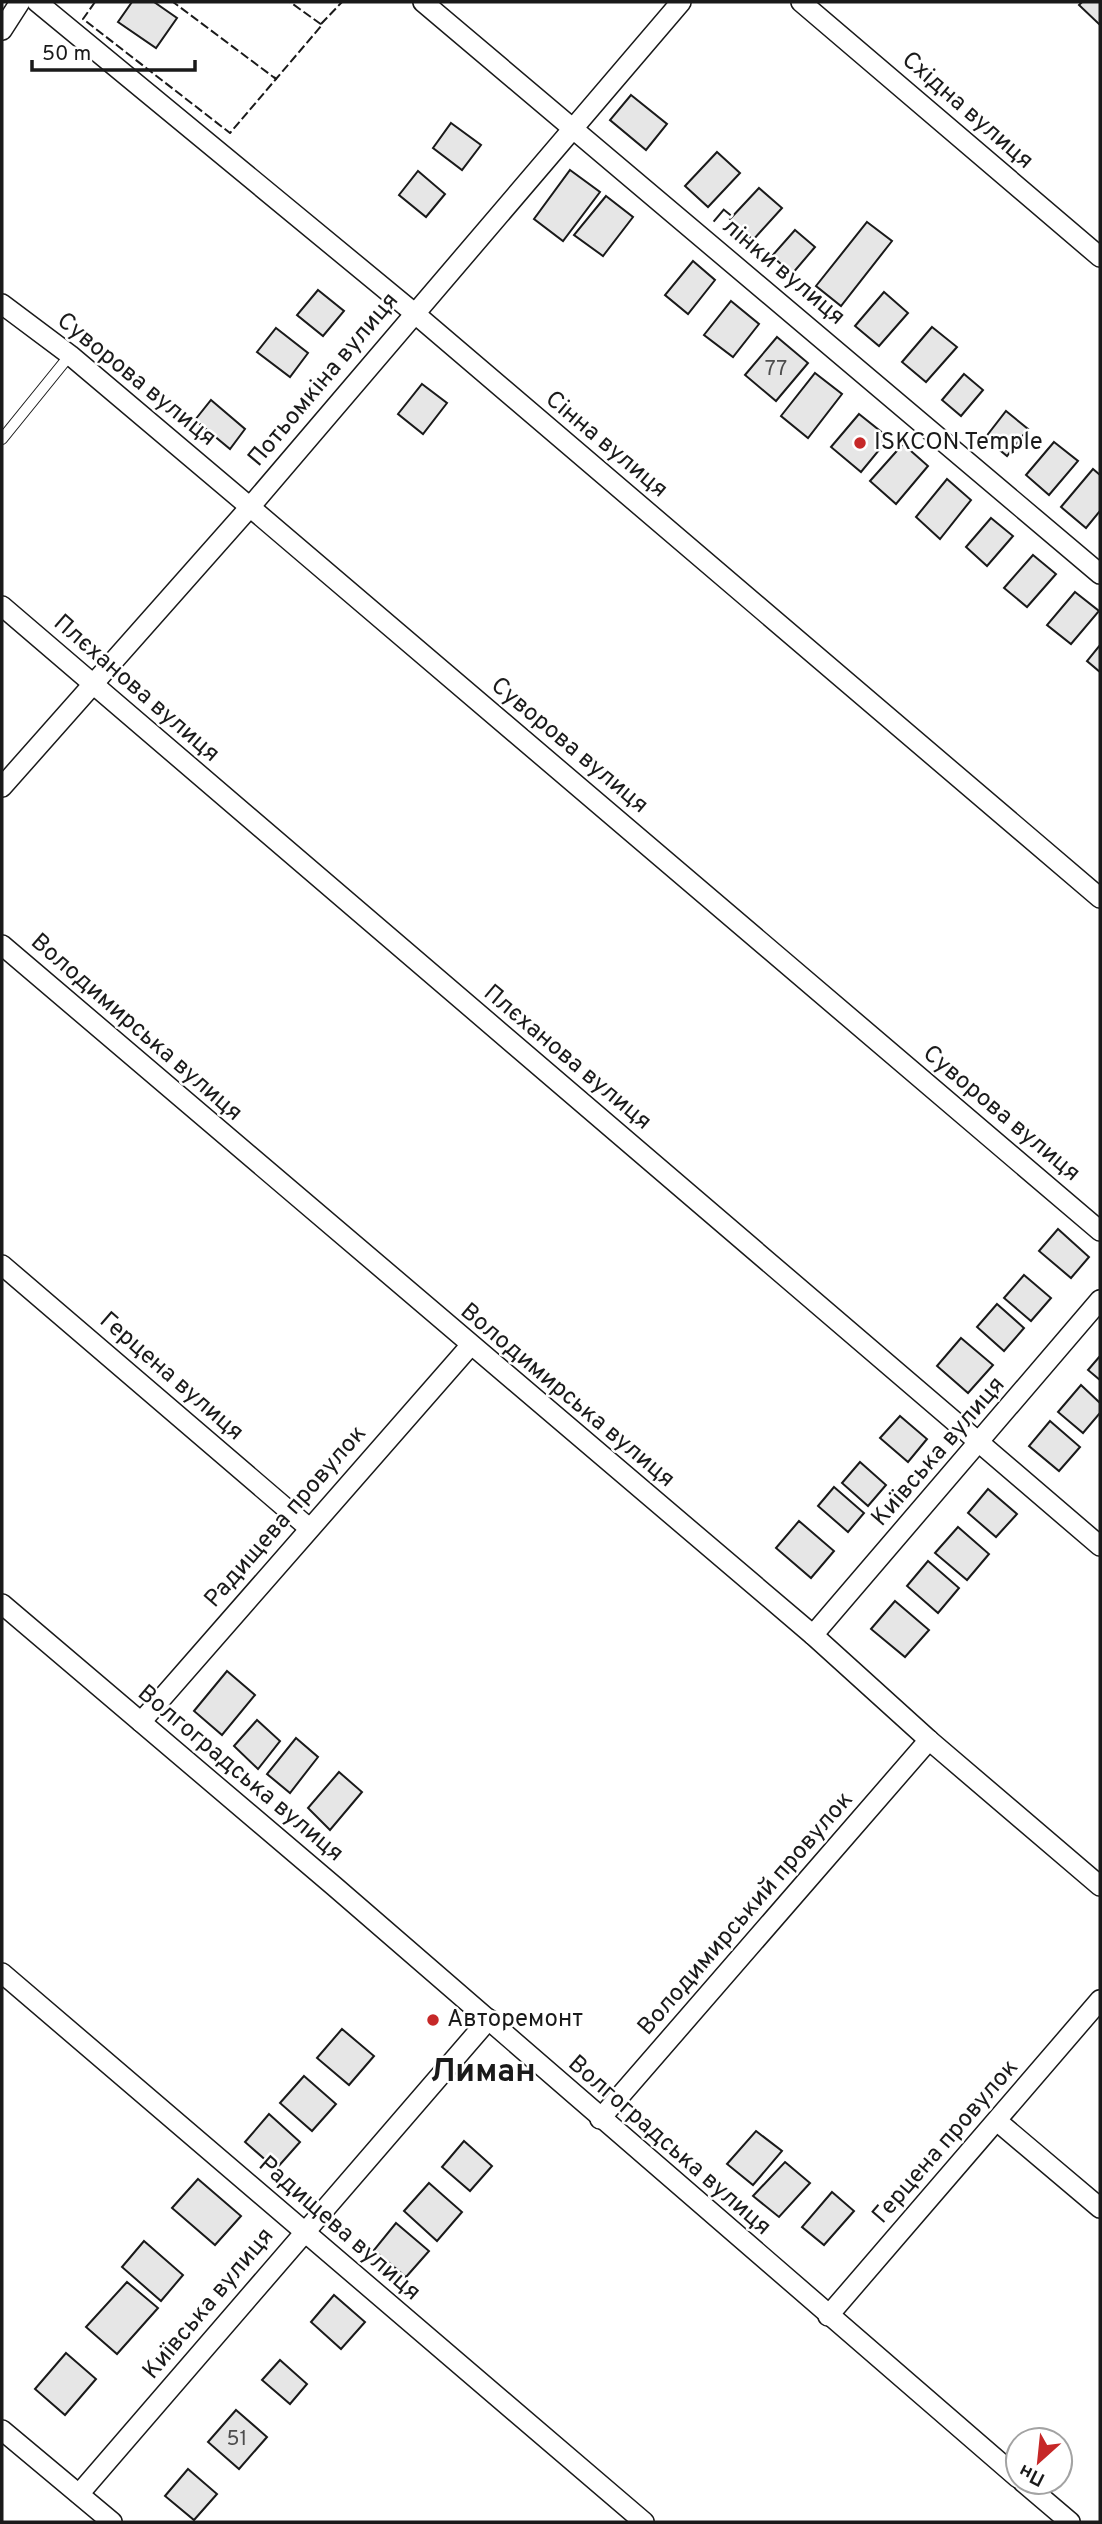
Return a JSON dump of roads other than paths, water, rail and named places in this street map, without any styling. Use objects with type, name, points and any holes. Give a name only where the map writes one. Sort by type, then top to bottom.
[{"type":"street","points":[[2,30],[20,2]]},
{"type":"street","name":"Сінна вулиця","points":[[37,2],[413,312],[1100,898]]},
{"type":"street","name":"Глінки вулиця","points":[[423,2],[575,127],[1100,574]]},
{"type":"street","name":"Потьомкіна вулиця","points":[[2,787],[250,507],[413,312],[681,2]]},
{"type":"street","name":"Східна вулиця","points":[[801,2],[1100,257]]},
{"type":"street","name":"Суворова вулиця","points":[[2,304],[70,355],[1100,1231]]},
{"type":"street","name":"Плєханова вулиця","points":[[2,606],[1100,1546]]},
{"type":"street","name":"Володимирська вулиця","points":[[2,944],[470,1346],[813,1635],[929,1740],[1100,1886]]},
{"type":"street","name":"Герцена вулиця","points":[[2,1265],[309,1528]]},
{"type":"street","name":"Київська вулиця","points":[[813,1635],[1100,1300]]},
{"type":"street","name":"Радищева провулок","points":[[141,1722],[470,1346]]},
{"type":"street","name":"Волгоградська вулиця","points":[[2,1604],[489,2019],[600,2119],[1004,2466]]},
{"type":"street","name":"Володимирський провулок","points":[[600,2119],[929,1740]]},
{"type":"street","name":"Радищева вулиця","points":[[2,1973],[644,2522]]},
{"type":"street","name":"Герцена провулок","points":[[828,2316],[1100,2000]]},
{"type":"street","name":"Київська вулиця","points":[[79,2494],[303,2230],[489,2019]]},
{"type":"street","points":[[996,2121],[1100,2208]]},
{"type":"street","points":[[2,2430],[112,2522]]},
{"type":"street","points":[[1039,2496],[1070,2522]]},
{"type":"lane","points":[[2,439],[70,355]]},
{"type":"place","name":"ISKCON Temple","points":[[860,443]]},
{"type":"place","name":"Авторемонт","points":[[433,2020]]},
{"type":"district","name":"Лиман","points":[[483,2073]]}]
